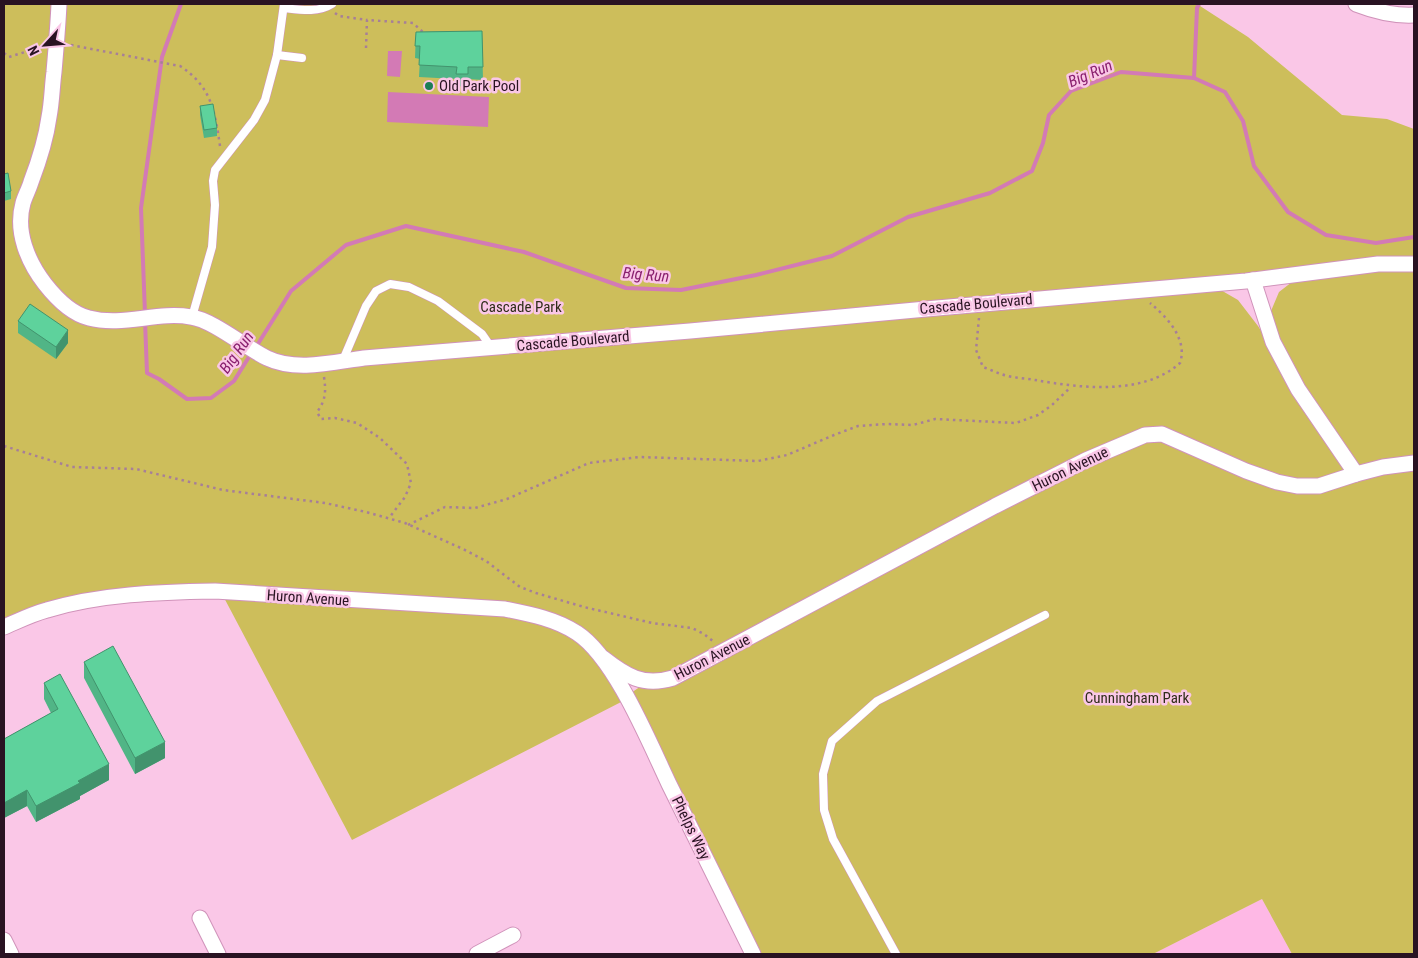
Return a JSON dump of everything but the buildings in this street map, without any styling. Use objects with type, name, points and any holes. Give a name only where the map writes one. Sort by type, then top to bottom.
[{"type":"street","name":"Cascade Boulevard","points":[[59,4],[49,117],[40,156],[23,204],[20,224],[24,247],[36,273],[52,294],[72,310],[88,318],[112,321],[175,316],[192,317],[207,322],[268,359],[294,365],[690,332],[980,304],[1216,284],[1378,264],[1414,264]]},
{"type":"street","points":[[1356,4],[1388,13],[1414,15]]},
{"type":"street","points":[[1253,280],[1273,342],[1294,382],[1325,431],[1356,474]]},
{"type":"street","name":"Huron Avenue","points":[[4,627],[46,610],[100,598],[176,592],[215,591],[505,609],[531,614],[556,622],[578,634],[603,658],[626,675],[654,682],[673,678],[995,506],[1086,460],[1145,435],[1162,434],[1246,471],[1277,482],[1297,486],[1319,486],[1383,467],[1414,464]]},
{"type":"street","name":"Huron Avenue","points":[[603,658],[629,703]]},
{"type":"street","points":[[629,703],[631,693],[636,688],[654,682]]},
{"type":"street","name":"Phelps Way","points":[[629,703],[753,954]]},
{"type":"street","points":[[200,918],[218,954]]},
{"type":"street","points":[[477,954],[514,935]]},
{"type":"street","points":[[4,940],[11,954]]},
{"type":"lane","points":[[192,317],[212,247],[215,205],[213,181],[215,170],[254,120],[265,100],[277,55],[284,6],[318,10],[330,5]]},
{"type":"lane","points":[[277,55],[302,58]]},
{"type":"lane","points":[[343,360],[366,306],[376,291],[390,284],[409,287],[438,301],[482,334],[491,348]]},
{"type":"lane","points":[[896,954],[833,839],[826,817],[824,810],[823,774],[832,741],[877,701],[1045,615]]},
{"type":"path","points":[[330,5],[339,16],[367,20],[413,22],[424,34],[433,34]]},
{"type":"path","points":[[366,48],[367,20]]},
{"type":"path","points":[[4,53],[9,57],[56,41],[180,66],[200,82],[214,110],[222,159]]},
{"type":"path","points":[[980,304],[976,350],[983,367],[1002,375],[1071,387],[1105,387],[1144,382],[1165,374],[1180,363],[1182,348],[1180,338],[1148,301]]},
{"type":"path","points":[[321,363],[326,391],[323,404],[317,412],[321,419],[335,418],[357,423],[380,438],[407,464],[411,484],[405,497],[389,518]]},
{"type":"path","points":[[408,525],[445,507],[475,508],[507,499],[589,463],[640,457],[758,461],[786,455],[858,426],[913,425],[934,419],[1016,423],[1038,415],[1071,387]]},
{"type":"path","points":[[4,446],[72,467],[136,470],[223,490],[325,503],[389,518],[486,561],[520,587],[584,607],[652,623],[692,628],[716,643],[722,653]]},
{"type":"shaded area","points":[[388,51],[402,51],[400,77],[387,76]]},
{"type":"shaded area","points":[[388,92],[489,97],[488,127],[387,122]]},
{"type":"shaded area","points":[[1262,899],[1292,954],[1153,954]]},
{"type":"green space","points":[[4,4],[1197,4],[1248,37],[1342,115],[1387,119],[1414,129],[1414,954],[1292,954],[1262,899],[1153,954],[753,954],[631,693],[644,684],[626,675],[625,700],[352,840],[221,592],[100,598],[4,627]],"holes":[[[1301,275],[1279,292],[1271,311],[1273,342],[1292,380],[1258,326],[1238,300],[1212,285]]]},
{"type":"waterway","name":"Big Run","points":[[145,314],[141,208],[162,57],[181,4]]},
{"type":"waterway","points":[[1194,78],[1197,8],[1199,4]]},
{"type":"waterway","name":"Big Run","points":[[256,347],[291,291],[346,245],[406,226],[524,252],[626,288],[681,290],[756,275],[832,256],[908,217],[990,193],[1032,171],[1043,143],[1049,115],[1071,91],[1121,72],[1194,78],[1225,92],[1243,121],[1254,166],[1288,212],[1326,235],[1376,243],[1414,237]]},
{"type":"waterway","name":"Big Run","points":[[145,321],[147,373],[159,379],[187,399],[211,398],[234,381],[252,352]]},
{"type":"place","name":"Old Park Pool","points":[[429,86]]},
{"type":"park label","name":"Cascade Park","points":[[521,307]]},
{"type":"park label","name":"Cunningham Park","points":[[1137,698]]}]
